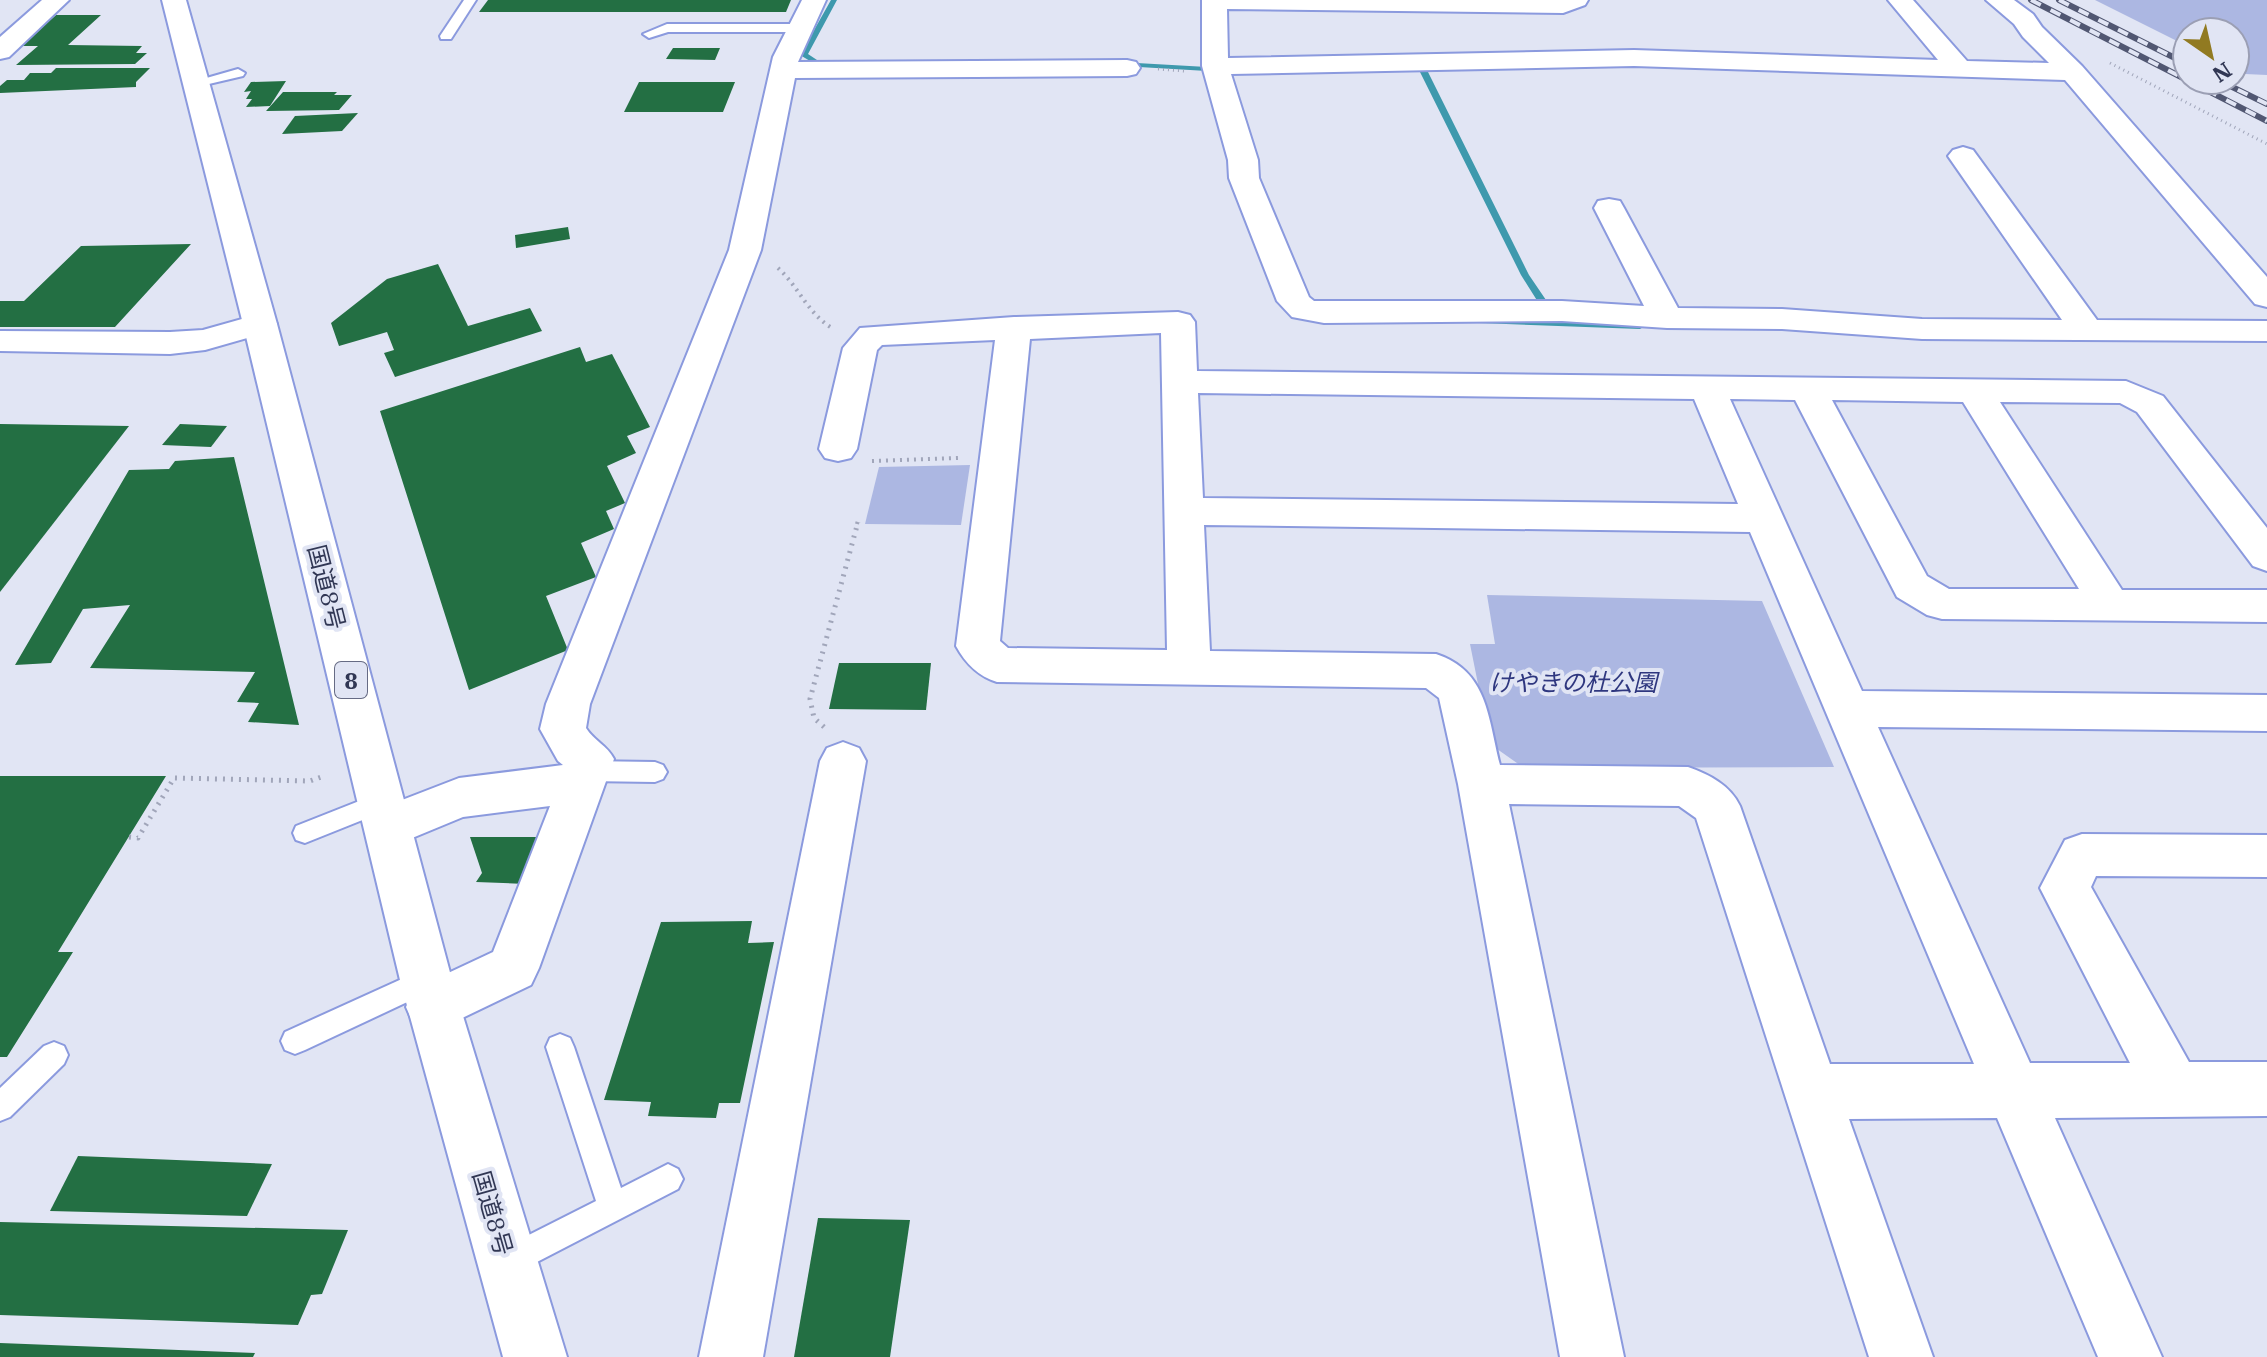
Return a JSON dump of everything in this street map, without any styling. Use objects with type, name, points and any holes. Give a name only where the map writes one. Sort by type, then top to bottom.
[{"type":"main road","points":[[2,48],[57,0]]},
{"type":"main road","name":"国道8号","points":[[174,0],[260,324],[429,993],[535,1357]]},
{"type":"main road","points":[[1576,0],[1563,6],[1214,1],[1216,69],[1243,160],[1244,178],[1294,301],[1304,310],[1324,313],[1562,311],[1667,318],[1782,319],[1922,329],[2267,331]]},
{"type":"main road","points":[[1900,0],[1958,67]]},
{"type":"main road","points":[[1998,0],[2024,19],[2032,32],[2073,72],[2267,297]]},
{"type":"main road","points":[[429,993],[513,968],[591,759],[574,748],[563,729],[568,704],[745,250],[779,73],[806,14]]},
{"type":"main road","points":[[1216,69],[1634,58],[2073,72]]},
{"type":"main road","points":[[779,73],[1127,68]]},
{"type":"main road","points":[[1963,156],[2086,329]]},
{"type":"main road","points":[[1609,208],[1667,318]]},
{"type":"main road","points":[[838,449],[860,348],[872,335],[1178,322],[1189,667]]},
{"type":"main road","points":[[0,341],[170,343],[205,340],[260,324]]},
{"type":"main road","points":[[1014,327],[978,646],[997,665],[1436,671],[1459,690],[1481,784],[1592,1357]]},
{"type":"main road","points":[[1182,382],[2126,392],[2150,404],[2267,556]]},
{"type":"main road","points":[[1707,387],[2130,1357]]},
{"type":"main road","points":[[1807,388],[1912,586],[1942,604],[2267,606]]},
{"type":"main road","points":[[1974,390],[2109,603]]},
{"type":"main road","points":[[1185,511],[1763,518]]},
{"type":"main road","points":[[1848,709],[2267,713]]},
{"type":"main road","points":[[731,1357],[843,761]]},
{"type":"main road","points":[[385,814],[583,776]]},
{"type":"main road","points":[[1481,784],[1688,787],[1716,806],[1901,1357]]},
{"type":"main road","points":[[2173,1088],[2065,888],[2082,855],[2267,856]]},
{"type":"main road","points":[[1814,1092],[2267,1089]]},
{"type":"lane","points":[[446,36],[470,0]]},
{"type":"lane","points":[[649,34],[667,28],[806,14]]},
{"type":"lane","points":[[196,83],[238,73]]},
{"type":"lane","points":[[583,776],[655,772]]},
{"type":"lane","points":[[305,833],[385,814]]},
{"type":"lane","points":[[295,1041],[429,993]]},
{"type":"lane","points":[[560,1047],[613,1208]]},
{"type":"lane","points":[[0,1107],[54,1055]]},
{"type":"lane","points":[[507,1263],[668,1179]]},
{"type":"path","points":[[2101,58],[2267,144]]},
{"type":"path","points":[[1127,68],[1216,69]]},
{"type":"path","points":[[745,250],[773,264],[796,284],[817,319],[829,327],[872,335]]},
{"type":"path","points":[[838,449],[857,461],[999,457]]},
{"type":"path","points":[[843,761],[845,745],[814,718],[810,699],[858,520]]},
{"type":"path","points":[[129,837],[138,838],[174,778],[310,781],[324,776]]},
{"type":"green space","points":[[2095,0],[2267,0],[2267,75],[2251,74],[2251,16],[2171,16],[2171,38]]},
{"type":"green space","points":[[970,465],[961,525],[865,524],[879,467]]},
{"type":"green space","name":"けやきの杜公園","points":[[1487,595],[1762,601],[1834,767],[1524,768],[1490,744],[1470,644],[1495,644]]},
{"type":"building","points":[[488,0],[791,0],[786,12],[479,12]]},
{"type":"building","points":[[56,15],[101,15],[68,45],[142,46],[136,53],[147,53],[135,64],[16,65],[38,46],[20,46]]},
{"type":"building","points":[[673,48],[720,48],[715,60],[666,59]]},
{"type":"building","points":[[56,68],[150,68],[136,82],[136,87],[0,93],[0,86],[7,80],[24,80],[30,73],[51,73]]},
{"type":"building","points":[[286,81],[270,106],[246,107],[252,99],[246,99],[251,91],[244,92],[251,82]]},
{"type":"building","points":[[639,82],[735,82],[723,112],[624,112]]},
{"type":"building","points":[[283,92],[352,95],[339,110],[266,111]]},
{"type":"building","points":[[358,113],[342,131],[282,134],[295,116]]},
{"type":"building","points":[[568,227],[570,239],[516,248],[515,235]]},
{"type":"building","points":[[191,244],[115,327],[0,327],[0,301],[24,301],[81,246]]},
{"type":"building","points":[[438,264],[468,326],[530,308],[542,331],[395,377],[384,353],[394,350],[387,332],[339,346],[331,323],[387,279]]},
{"type":"building","points":[[580,347],[586,362],[612,354],[650,427],[627,436],[636,453],[607,466],[625,503],[606,511],[614,529],[581,543],[596,577],[546,596],[568,650],[469,690],[380,411]]},
{"type":"building","points":[[0,424],[129,426],[0,592]]},
{"type":"building","points":[[180,424],[227,426],[211,447],[162,445]]},
{"type":"building","points":[[234,457],[299,725],[248,722],[259,703],[237,702],[255,672],[90,668],[130,605],[83,609],[51,663],[15,665],[129,470],[169,469],[175,461]]},
{"type":"building","points":[[839,663],[931,663],[926,710],[829,709]]},
{"type":"building","points":[[0,776],[166,776],[58,952],[73,952],[7,1057],[0,1057]]},
{"type":"building","points":[[470,837],[544,837],[526,884],[476,882],[482,873]]},
{"type":"building","points":[[752,921],[748,943],[774,942],[740,1103],[719,1103],[716,1118],[648,1116],[651,1102],[604,1100],[661,922]]},
{"type":"building","points":[[78,1156],[272,1164],[247,1216],[50,1211]]},
{"type":"building","points":[[818,1218],[910,1220],[890,1357],[794,1357]]},
{"type":"building","points":[[0,1222],[348,1230],[322,1294],[311,1295],[298,1325],[0,1315]]},
{"type":"building","points":[[0,1343],[255,1353],[253,1357],[0,1357]]},
{"type":"waterway","points":[[834,0],[804,55],[815,62],[868,62]]},
{"type":"waterway","points":[[1122,64],[1207,69]]},
{"type":"waterway","points":[[1424,72],[1525,275],[1541,300]]},
{"type":"waterway","points":[[1482,321],[1640,326]]},
{"type":"railway","points":[[2031,0],[2267,121]]},
{"type":"railway","points":[[2059,0],[2171,56]]},
{"type":"railway","points":[[2251,96],[2267,104]]}]
